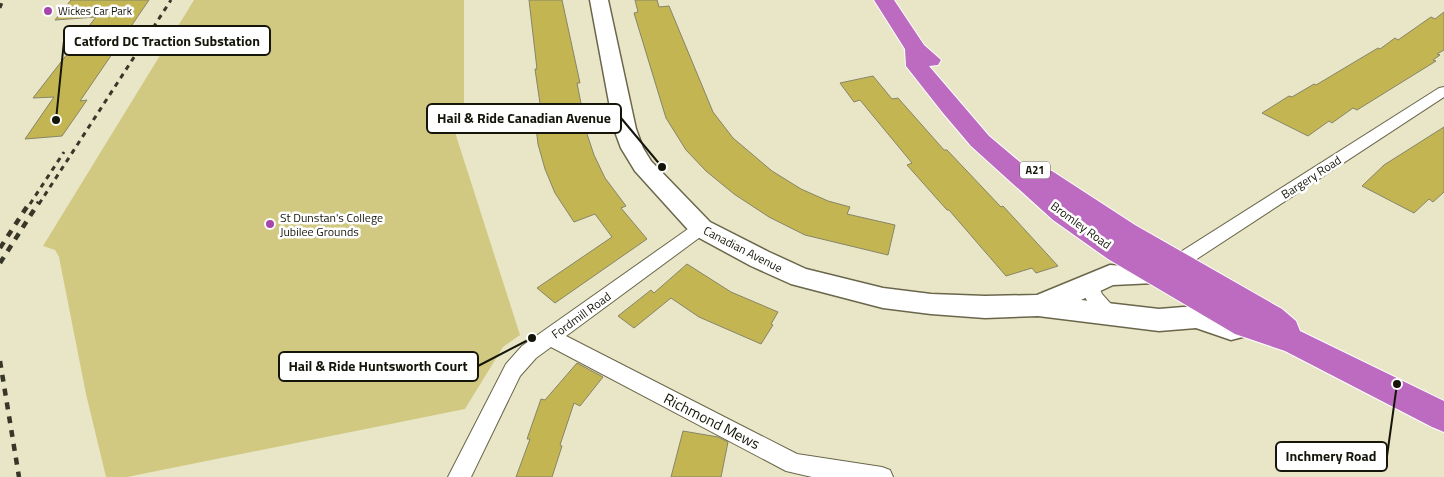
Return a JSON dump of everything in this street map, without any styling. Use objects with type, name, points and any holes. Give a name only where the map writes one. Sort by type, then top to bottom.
[{"type":"highway","name":"Bromley Road","points":[[884,0],[916,50],[935,64],[991,130],[1047,180],[1125,232],[1166,268],[1246,325],[1296,342],[1444,418]]},
{"type":"highway","name":"Bromley Road","points":[[916,50],[917,66],[980,141],[1062,213],[1106,271],[1166,268],[1271,317],[1296,342]]},
{"type":"street","name":"Canadian Avenue","points":[[599,0],[625,129],[632,148],[643,166],[701,228],[760,259],[800,277],[883,298],[931,304],[976,306],[1038,305],[1159,320],[1196,317],[1212,320],[1231,329],[1246,325]]},
{"type":"street","name":"Bargery Road","points":[[1166,268],[1444,91]]},
{"type":"street","name":"Fordmill Road","points":[[459,477],[513,370],[529,352],[701,228]]},
{"type":"street","name":"Canadian Avenue","points":[[1038,305],[1106,271]]},
{"type":"street","points":[[1106,271],[1095,299],[1110,314]]},
{"type":"street","name":"Richmond Mews","points":[[550,337],[794,464],[882,477]]},
{"type":"shaded area","name":"St Dunstan's College Jubilee Grounds","points":[[194,0],[464,0],[464,105],[453,126],[520,335],[503,347],[465,409],[127,477],[106,477],[86,394],[59,257],[55,250],[43,246]]},
{"type":"building","points":[[71,0],[149,0],[80,101],[87,100],[62,136],[25,139],[54,97],[33,98],[96,17],[55,20]]},
{"type":"building","points":[[529,0],[562,0],[580,83],[577,83],[584,119],[582,119],[594,155],[605,178],[626,206],[621,208],[647,239],[555,303],[537,288],[612,237],[595,214],[574,222],[555,193],[545,169],[538,144],[535,118],[542,117],[535,69],[537,69]]},
{"type":"building","points":[[635,0],[657,0],[659,7],[669,6],[713,112],[733,138],[772,171],[801,189],[828,201],[850,207],[847,214],[895,225],[888,255],[805,235],[769,217],[734,194],[706,171],[686,150],[666,118],[634,13],[638,12]]},
{"type":"building","points":[[1444,12],[1444,50],[1437,54],[1440,55],[1433,60],[1436,61],[1357,110],[1353,108],[1332,123],[1329,121],[1308,136],[1262,113],[1289,96],[1292,97],[1314,84],[1316,85],[1378,48],[1380,49],[1395,38],[1398,40],[1431,17],[1435,19]]},
{"type":"building","points":[[873,76],[892,99],[898,98],[944,150],[947,150],[1001,207],[1003,206],[1058,266],[1036,273],[1032,268],[1006,276],[907,165],[912,163],[860,100],[854,102],[840,83]]},
{"type":"building","points":[[1444,127],[1444,192],[1433,202],[1429,199],[1414,213],[1362,186],[1384,165]]},
{"type":"building","points":[[687,264],[731,292],[778,312],[771,324],[773,325],[761,344],[699,317],[671,298],[634,328],[618,316],[651,290],[654,293]]},
{"type":"building","points":[[577,363],[603,377],[580,406],[574,403],[552,477],[516,477],[530,439],[527,439],[541,399],[545,400]]},
{"type":"building","points":[[683,431],[718,437],[728,442],[721,477],[671,477]]},
{"type":"railway","points":[[0,8],[3,0]]},
{"type":"railway","points":[[39,204],[171,0]]},
{"type":"railway","points":[[30,204],[64,152]]},
{"type":"railway","points":[[0,248],[30,202]]},
{"type":"railway","points":[[0,263],[39,202]]},
{"type":"railway","points":[[0,361],[19,477]]},
{"type":"place","name":"Wickes Car Park","points":[[48,11]]},
{"type":"place","name":"Catford DC Traction Substation","points":[[56,120]]},
{"type":"place","name":"Hail & Ride Canadian Avenue","points":[[662,167]]},
{"type":"place","name":"St Dunstan's College Jubilee Grounds","points":[[270,224]]},
{"type":"place","name":"Hail & Ride Huntsworth Court","points":[[532,338]]},
{"type":"place","name":"Inchmery Road","points":[[1397,384]]}]
